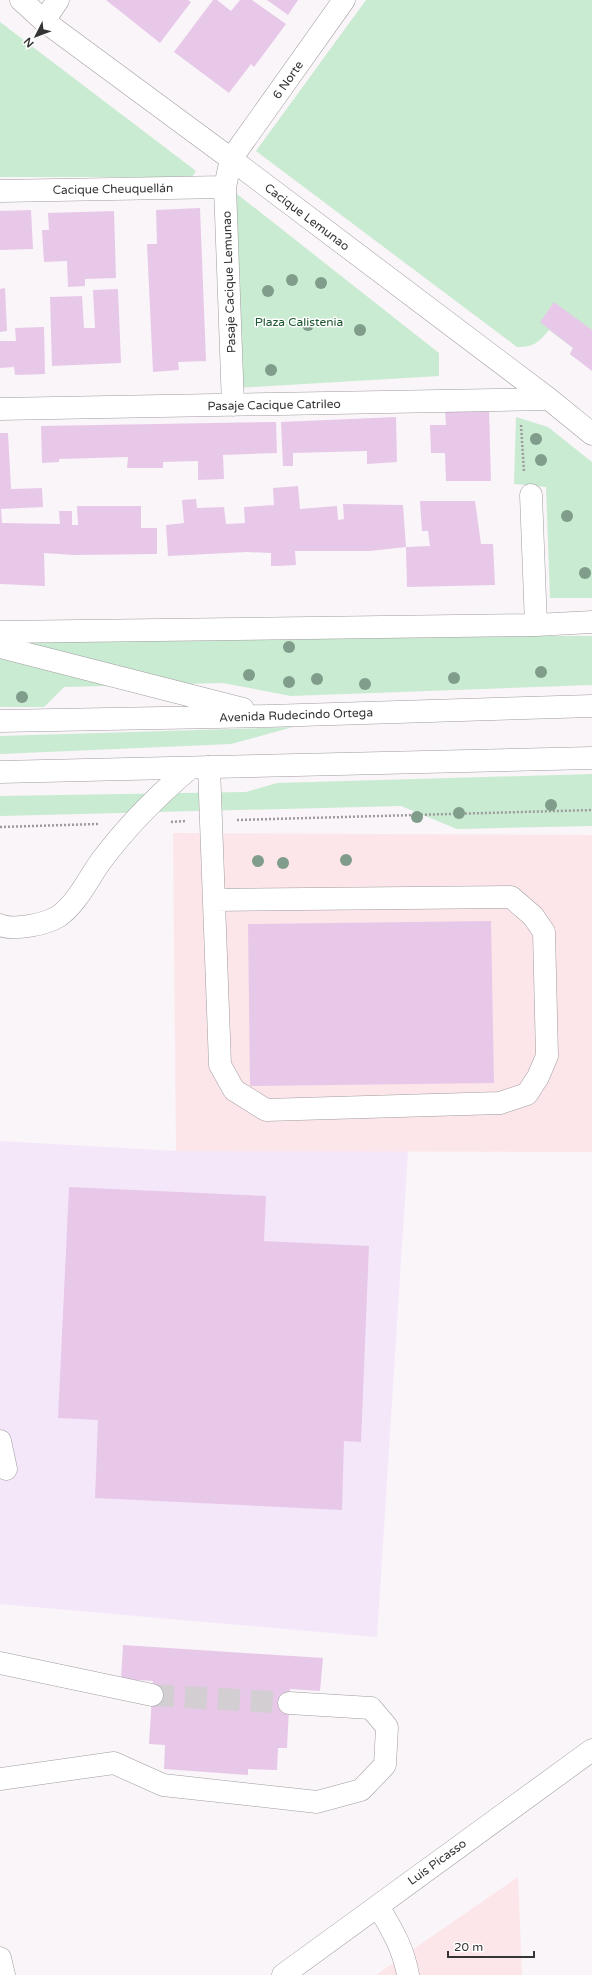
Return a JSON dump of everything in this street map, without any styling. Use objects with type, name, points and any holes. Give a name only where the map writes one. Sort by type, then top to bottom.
[{"type":"street","name":"Cacique Lemunao","points":[[21,0],[44,21],[231,159],[549,399],[592,434]]},
{"type":"street","points":[[44,21],[58,0]]},
{"type":"street","name":"6 Norte","points":[[231,159],[344,0]]},
{"type":"street","name":"Pasaje Cacique Lemunao","points":[[231,159],[225,187],[233,406]]},
{"type":"street","name":"Cacique Cheuquellán","points":[[0,191],[225,187]]},
{"type":"street","name":"Pasaje Cacique Catrileo","points":[[0,409],[233,406],[549,399]]},
{"type":"street","points":[[531,495],[536,625]]},
{"type":"street","points":[[0,632],[536,625],[592,622]]},
{"type":"street","points":[[0,647],[269,716]]},
{"type":"street","points":[[546,707],[592,695]]},
{"type":"street","name":"Avenida Rudecindo Ortega","points":[[0,721],[269,716],[592,706]]},
{"type":"street","points":[[0,772],[592,758]]},
{"type":"street","points":[[199,767],[212,820],[214,900],[220,1065],[234,1090],[266,1110],[500,1103],[527,1094],[538,1077],[547,1056],[544,932],[533,916],[511,897],[214,900]]},
{"type":"street","points":[[0,925],[38,926],[59,916],[71,905],[101,861],[132,823],[168,787],[199,767]]},
{"type":"street","points":[[0,1441],[6,1469]]},
{"type":"street","points":[[0,1664],[152,1695]]},
{"type":"street","points":[[0,1779],[114,1763],[163,1785],[317,1802],[361,1790],[385,1766],[387,1727],[371,1708],[289,1703]]},
{"type":"street","name":"Luis Picasso","points":[[283,1975],[592,1750]]},
{"type":"street","points":[[378,1906],[397,1939],[404,1956],[408,1975]]},
{"type":"street","points":[[0,1958],[4,1975]]},
{"type":"path","points":[[520,400],[523,467],[531,495]]},
{"type":"path","points":[[0,826],[592,810]]},
{"type":"shaded area","points":[[173,833],[592,835],[592,1152],[176,1151]]},
{"type":"shaded area","points":[[0,1141],[176,1151],[408,1151],[377,1637],[0,1604]]},
{"type":"shaded area","points":[[518,1877],[522,1975],[376,1975]]},
{"type":"green space","points":[[366,0],[592,0],[592,370],[570,354],[573,348],[549,330],[542,338],[532,345],[517,347],[256,151]]},
{"type":"green space","points":[[0,22],[196,171],[192,177],[0,177]]},
{"type":"green space","name":"Plaza Calistenia","points":[[232,190],[439,353],[439,376],[237,388]]},
{"type":"green space","points":[[516,417],[548,427],[592,462],[592,598],[550,598],[546,487],[514,484]]},
{"type":"green space","points":[[592,636],[592,685],[291,696],[223,683],[64,687],[44,707],[0,707],[0,642]]},
{"type":"green space","points":[[293,727],[231,744],[0,754],[0,736]]},
{"type":"green space","points":[[592,774],[592,826],[457,829],[401,806],[0,816],[0,796],[246,792],[277,783]]},
{"type":"building","points":[[106,0],[188,0],[191,2],[160,43]]},
{"type":"building","points":[[213,0],[217,0],[231,11],[240,0],[252,0],[286,24],[254,67],[251,64],[229,93],[174,52]]},
{"type":"building","points":[[267,0],[298,0],[288,15]]},
{"type":"building","points":[[200,208],[206,361],[178,362],[179,370],[153,372],[147,244],[157,244],[156,210]]},
{"type":"building","points":[[31,210],[33,249],[0,250],[0,211]]},
{"type":"building","points":[[114,211],[116,278],[85,279],[85,286],[68,287],[67,261],[44,262],[42,230],[49,230],[48,213]]},
{"type":"building","points":[[5,288],[7,331],[0,332],[0,289]]},
{"type":"building","points":[[118,289],[121,363],[52,366],[50,297],[82,296],[84,328],[95,328],[93,290]]},
{"type":"building","points":[[554,302],[592,330],[592,371],[570,354],[573,348],[540,322]]},
{"type":"building","points":[[44,327],[45,374],[15,375],[14,367],[0,368],[0,341],[16,341],[15,328]]},
{"type":"building","points":[[489,408],[491,481],[446,481],[445,453],[431,453],[430,425],[446,425],[445,409]]},
{"type":"building","points":[[396,417],[397,462],[367,464],[367,451],[293,453],[293,466],[283,466],[281,422]]},
{"type":"building","points":[[276,422],[277,453],[223,455],[224,479],[198,480],[198,461],[163,462],[163,468],[127,468],[128,457],[59,459],[59,462],[42,463],[41,426]]},
{"type":"building","points":[[0,433],[8,433],[11,489],[42,488],[43,507],[1,509],[2,523],[60,524],[59,511],[72,511],[72,525],[78,525],[77,506],[141,506],[141,528],[157,528],[157,554],[73,555],[44,553],[45,586],[0,584]]},
{"type":"building","points":[[298,486],[300,509],[337,506],[338,520],[344,519],[343,504],[403,505],[406,547],[370,551],[295,551],[296,565],[278,566],[271,566],[271,553],[247,552],[168,556],[166,525],[184,523],[182,500],[196,499],[197,508],[224,507],[226,524],[245,523],[244,507],[274,505],[273,488]]},
{"type":"building","points":[[420,501],[475,501],[481,544],[493,544],[495,585],[407,587],[406,547],[430,546],[428,531],[422,531]]},
{"type":"building","points":[[491,921],[494,1083],[250,1086],[248,924]]},
{"type":"building","points":[[69,1187],[266,1196],[264,1241],[369,1246],[361,1442],[344,1441],[342,1510],[95,1498],[98,1420],[58,1418]]},
{"type":"building","points":[[123,1645],[323,1658],[320,1691],[290,1689],[287,1748],[278,1748],[277,1770],[248,1769],[248,1775],[164,1769],[165,1745],[149,1744],[153,1681],[121,1679]]},
{"type":"tunnel","points":[[152,1695],[289,1703]]}]
